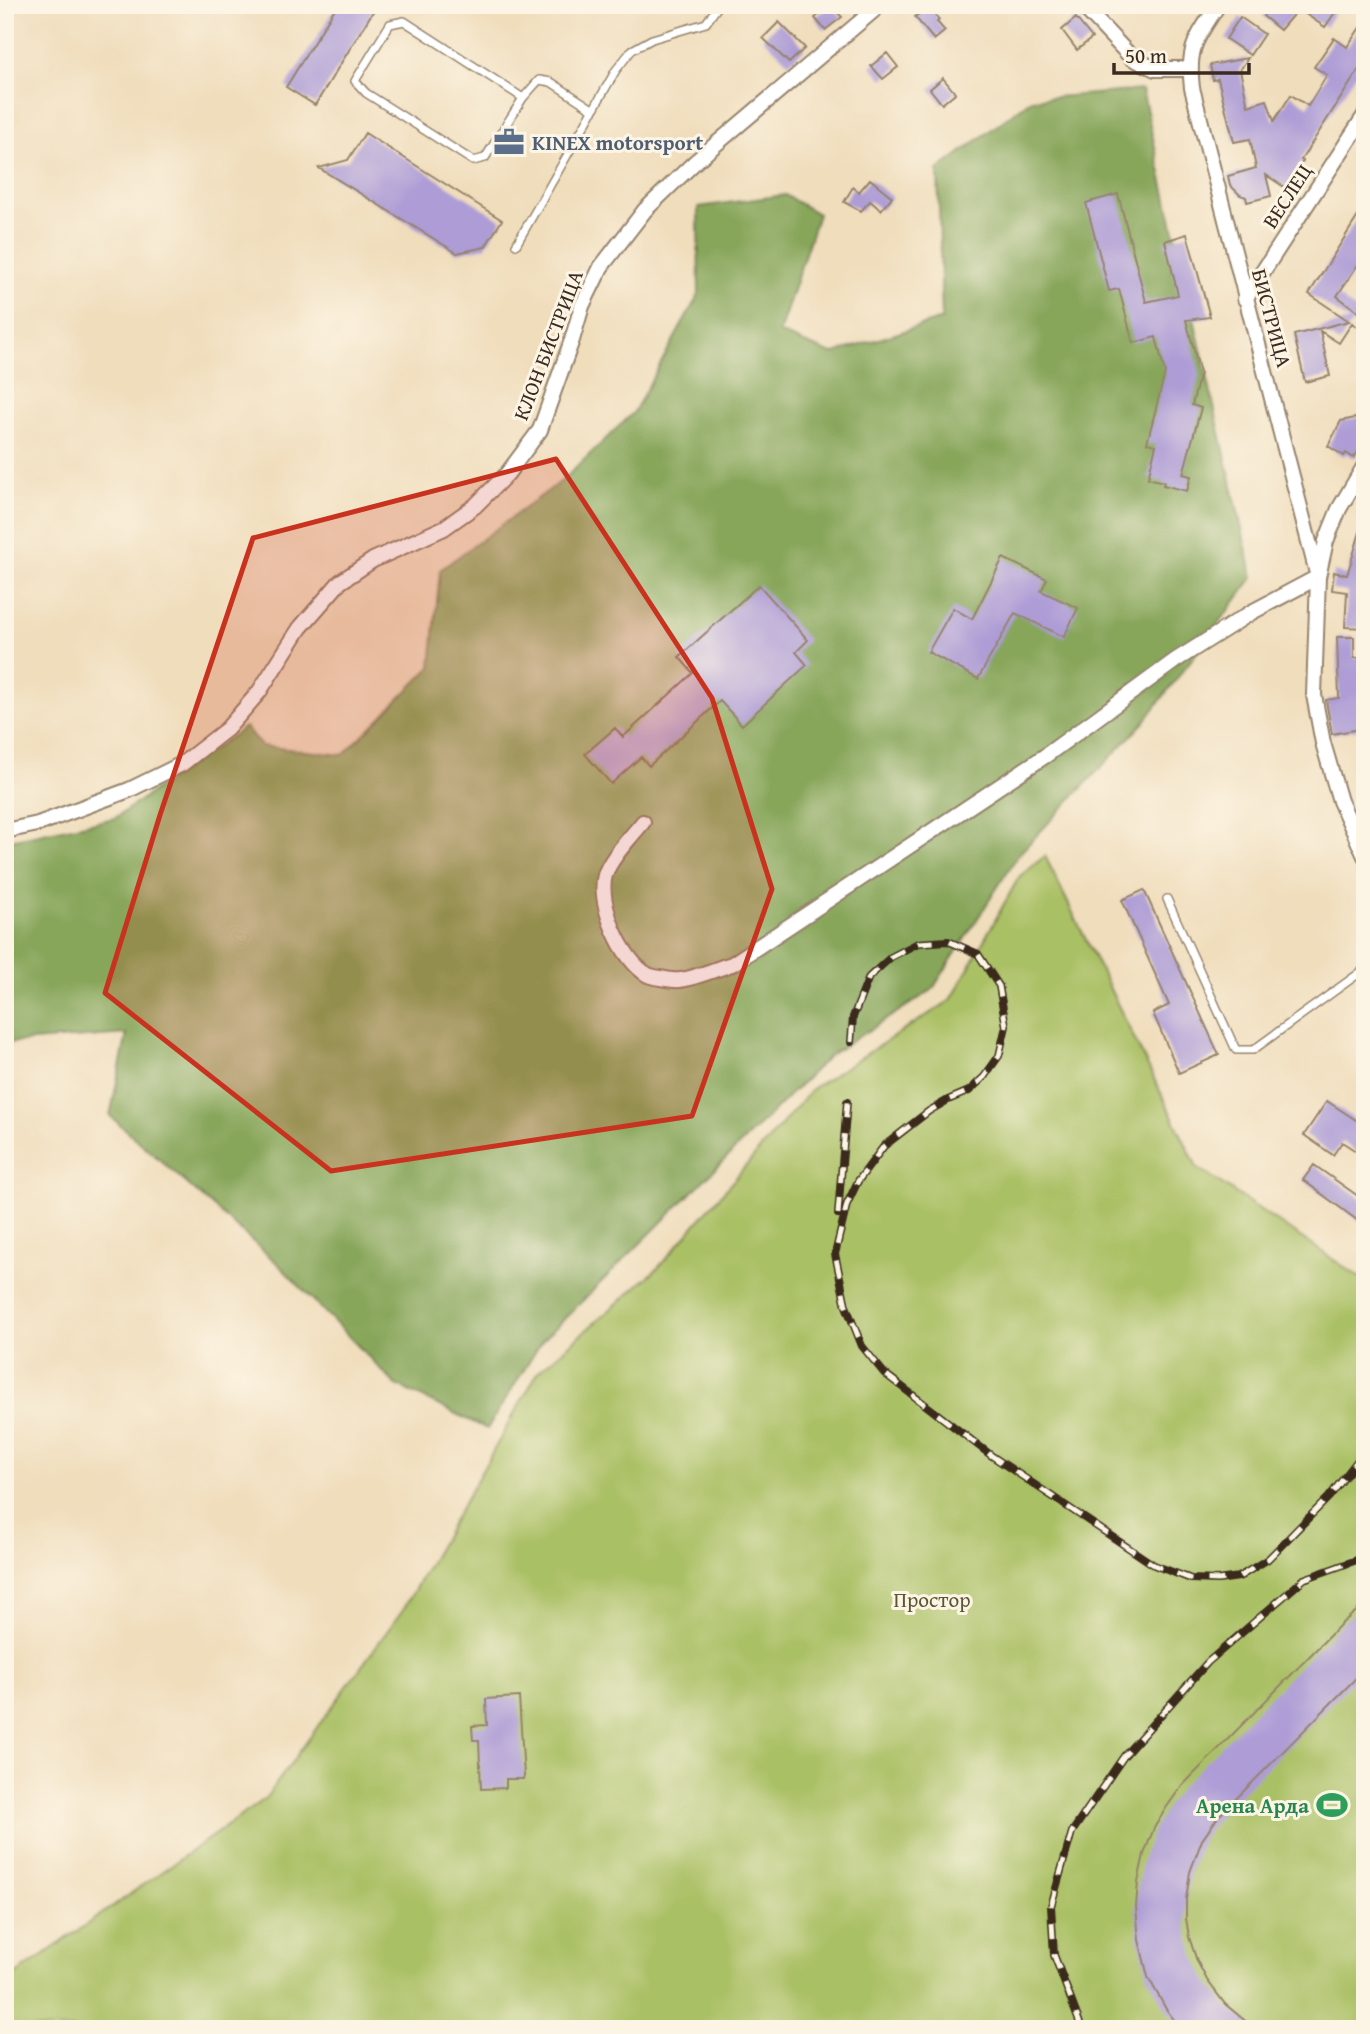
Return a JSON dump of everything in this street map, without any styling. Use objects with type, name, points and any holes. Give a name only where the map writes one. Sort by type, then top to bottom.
[{"type":"street","name":"КЛОН БИСТРИЦА","points":[[5,831],[38,824],[129,790],[182,764],[227,729],[259,692],[300,628],[340,582],[373,560],[443,528],[475,506],[507,474],[540,430],[582,306],[601,267],[645,211],[695,162],[880,5]]},
{"type":"street","points":[[1082,5],[1132,58],[1154,69],[1190,69]]},
{"type":"street","name":"БИСТРИЦА","points":[[1219,5],[1192,46],[1192,88],[1318,577]]},
{"type":"street","name":"ВЕСЛЕЦ","points":[[1245,299],[1365,115]]},
{"type":"street","points":[[1365,465],[1339,509],[1326,541],[1318,577],[1314,695],[1323,743],[1340,801],[1365,856]]},
{"type":"street","points":[[643,822],[605,875],[605,900],[613,931],[625,954],[648,975],[680,980],[732,964],[1045,757],[1176,660],[1252,612],[1318,577]]},
{"type":"lane","points":[[516,245],[616,70],[632,50],[652,39],[706,23],[719,5]]},
{"type":"lane","points":[[523,98],[404,21],[390,24],[355,81],[366,93],[473,161],[485,158],[523,98],[539,80],[551,82],[594,110]]},
{"type":"lane","points":[[1167,899],[1236,1050],[1253,1050],[1365,969]]},
{"type":"highlighted area","points":[[556,459],[712,698],[772,889],[692,1116],[331,1171],[105,993],[160,815],[253,538]]},
{"type":"green space","points":[[1142,90],[1253,578],[1144,722],[1018,855],[932,990],[830,1055],[542,1341],[487,1429],[396,1385],[277,1263],[110,1116],[127,1034],[5,1043],[5,841],[115,818],[245,727],[261,746],[343,755],[431,667],[440,570],[563,480],[634,412],[699,294],[698,207],[785,195],[818,214],[779,333],[832,354],[942,319],[938,170],[1032,99]]},
{"type":"green space","name":"Простор","points":[[1045,856],[1197,1167],[1365,1281],[1365,2029],[5,2029],[5,1982],[265,1799],[404,1608],[538,1372],[658,1268],[813,1088],[951,1000],[1019,877]]},
{"type":"building","points":[[337,5],[377,5],[315,105],[286,87]]},
{"type":"building","points":[[830,5],[842,17],[825,30],[815,18]]},
{"type":"building","points":[[1271,5],[1328,5],[1336,11],[1325,27],[1298,9],[1280,30],[1263,16]]},
{"type":"building","points":[[929,6],[945,31],[934,40],[915,17]]},
{"type":"building","points":[[1240,17],[1264,34],[1250,55],[1226,39]]},
{"type":"building","points":[[1076,18],[1092,38],[1077,50],[1062,30]]},
{"type":"building","points":[[1365,20],[1365,60],[1301,160],[1303,161],[1297,170],[1306,176],[1295,194],[1266,175],[1271,196],[1247,202],[1246,197],[1230,185],[1228,176],[1256,168],[1250,139],[1234,142],[1218,79],[1213,80],[1210,65],[1248,58],[1240,70],[1248,106],[1267,100],[1274,121],[1291,95],[1308,106],[1327,75],[1314,67],[1334,38],[1347,47]]},
{"type":"building","points":[[779,22],[805,48],[789,63],[763,38]]},
{"type":"building","points":[[887,53],[898,67],[883,79],[871,66]]},
{"type":"building","points":[[943,78],[955,93],[942,104],[930,89]]},
{"type":"building","points":[[365,133],[502,220],[485,247],[457,253],[319,168],[348,160]]},
{"type":"building","points":[[870,179],[892,197],[881,210],[870,201],[861,211],[844,202],[853,187],[859,192]]},
{"type":"building","points":[[1118,194],[1146,302],[1178,295],[1165,241],[1187,234],[1210,317],[1186,320],[1200,373],[1192,405],[1201,408],[1183,474],[1191,476],[1187,491],[1148,478],[1156,445],[1147,443],[1165,373],[1156,337],[1133,343],[1119,289],[1109,291],[1086,203]]},
{"type":"building","points":[[1365,205],[1365,254],[1337,296],[1365,317],[1365,332],[1352,323],[1339,343],[1320,331],[1330,376],[1305,382],[1294,335],[1349,321],[1309,294]]},
{"type":"building","points":[[1365,416],[1365,440],[1354,458],[1346,453],[1344,456],[1328,446],[1341,421]]},
{"type":"building","points":[[1361,529],[1365,529],[1365,628],[1345,627],[1347,592],[1332,590],[1334,572],[1347,575]]},
{"type":"building","points":[[1003,558],[1047,579],[1041,591],[1078,608],[1064,637],[1015,613],[978,679],[928,652],[953,608],[972,619]]},
{"type":"building","points":[[759,585],[808,640],[796,652],[807,665],[742,725],[720,701],[649,766],[641,757],[611,784],[585,754],[615,728],[623,737],[693,673],[679,657]]},
{"type":"building","points":[[1337,637],[1354,637],[1354,658],[1362,658],[1365,728],[1332,734],[1326,700],[1339,698]]},
{"type":"building","points":[[1144,890],[1219,1055],[1179,1073],[1153,1013],[1169,1005],[1122,900]]},
{"type":"building","points":[[1327,1101],[1365,1126],[1365,1157],[1342,1142],[1333,1155],[1304,1135]]},
{"type":"building","points":[[1314,1165],[1365,1201],[1365,1226],[1303,1180]]},
{"type":"building","points":[[1365,1604],[1365,1669],[1218,1817],[1202,1840],[1190,1872],[1186,1918],[1197,1961],[1225,2004],[1255,2029],[1181,2029],[1148,1977],[1139,1940],[1136,1907],[1138,1882],[1144,1854],[1154,1828],[1181,1787],[1341,1624]]},
{"type":"building","points":[[519,1697],[523,1779],[506,1779],[506,1788],[481,1789],[479,1740],[473,1740],[472,1726],[487,1725],[486,1699]]},
{"type":"railway","points":[[851,1042],[853,1017],[869,977],[891,957],[918,943],[948,941],[978,954],[999,986],[1006,1026],[999,1056],[984,1077],[969,1091],[929,1111],[884,1146],[858,1181],[847,1204],[835,1254],[846,1306],[862,1346],[884,1373],[992,1456],[1154,1565],[1191,1579],[1218,1580],[1239,1577],[1268,1559],[1329,1497],[1365,1451]]},
{"type":"railway","points":[[838,1214],[847,1102]]},
{"type":"railway","points":[[1082,2029],[1054,1955],[1051,1906],[1072,1832],[1124,1756],[1208,1662],[1304,1579],[1365,1557]]},
{"type":"place","name":"KINEX motorsport","points":[[509,142]]},
{"type":"place","name":"Арена Арда","points":[[1332,1805]]}]
